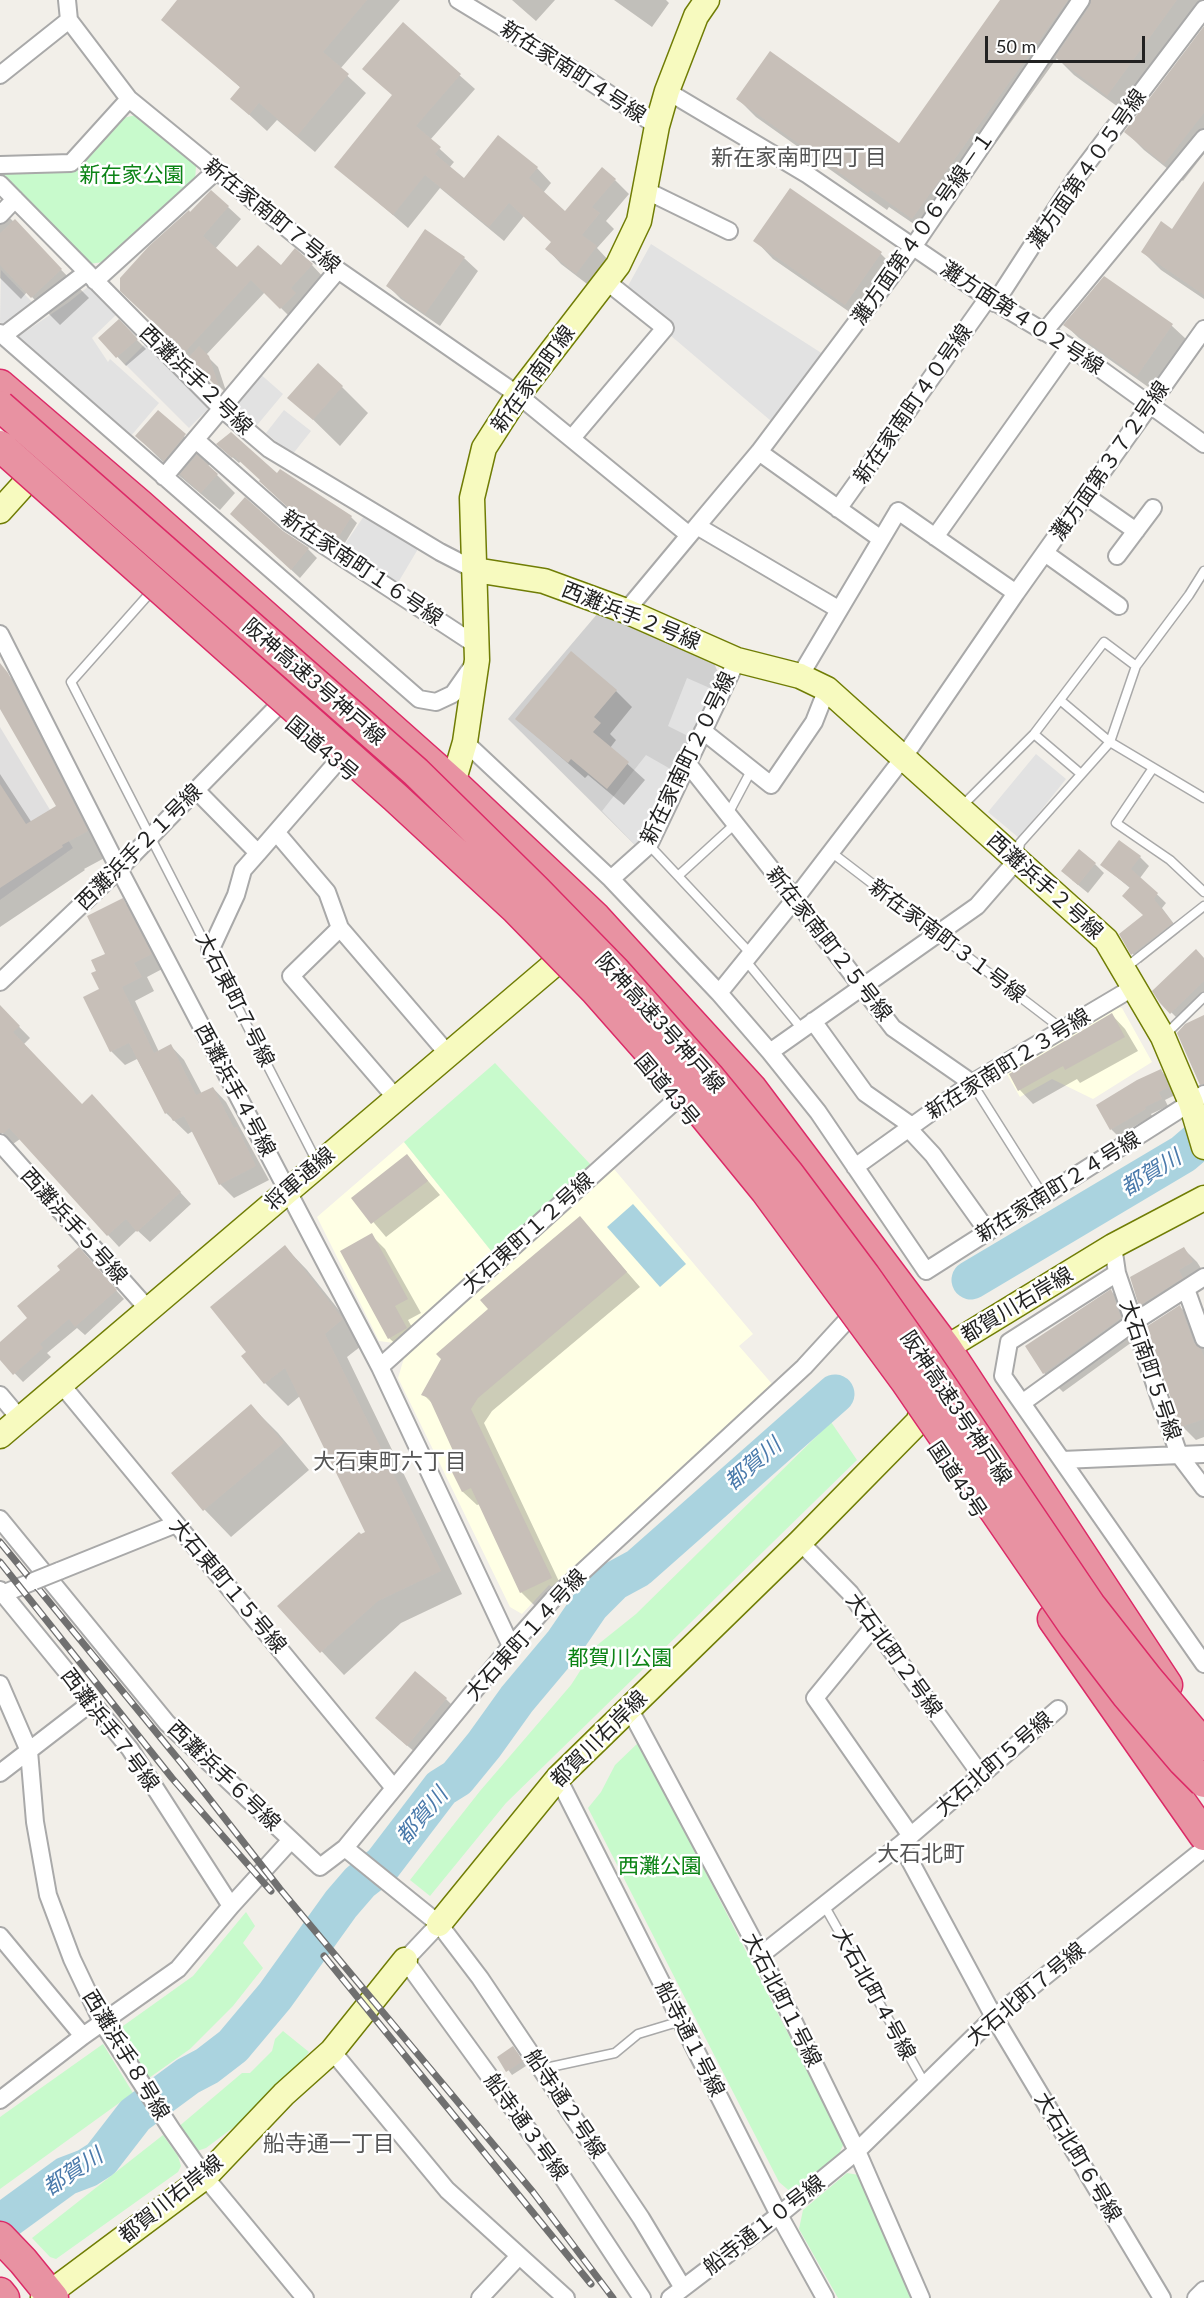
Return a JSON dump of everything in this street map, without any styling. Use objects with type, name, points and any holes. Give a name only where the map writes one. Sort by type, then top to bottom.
[{"type":"highway","points":[[0,385],[140,505],[453,783],[596,918],[751,1088],[946,1348],[1204,1742]]},
{"type":"highway","name":"阪神高速3号神戸線","points":[[0,406],[416,772],[615,971],[710,1078],[788,1173],[921,1354],[1090,1605],[1155,1687],[1204,1742]]},
{"type":"highway","name":"阪神高速3号神戸線","points":[[0,446],[404,805],[516,909],[596,991],[686,1093],[766,1191],[842,1291],[1074,1626],[1126,1694],[1204,1782]]},
{"type":"highway","name":"国道43号","points":[[0,460],[27,481],[274,710],[374,793],[557,962],[676,1100],[848,1319],[1086,1668],[1204,1835]]},
{"type":"highway","points":[[0,2237],[23,2261],[48,2297]]},
{"type":"highway","points":[[0,2293],[4,2298]]},
{"type":"street","points":[[0,75],[69,20],[67,0]]},
{"type":"street","name":"新在家南町４号線","points":[[458,0],[573,70],[657,126]]},
{"type":"street","name":"新在家南町線","points":[[453,783],[465,742],[477,653],[472,498],[484,448],[518,395],[618,265],[639,220],[657,126],[667,91],[696,16],[707,0]]},
{"type":"street","name":"灘方面第４０６号線－１","points":[[626,610],[759,452],[913,247],[1081,0]]},
{"type":"street","name":"灘方面第４０５号線","points":[[992,301],[1076,178],[1204,9]]},
{"type":"street","name":"新在家南町７号線","points":[[69,20],[129,99],[338,270],[518,395],[693,530],[838,609]]},
{"type":"street","name":"灘方面第４０２号線","points":[[667,91],[808,175],[992,301],[1070,347],[1204,444]]},
{"type":"street","points":[[0,165],[71,163],[129,99]]},
{"type":"street","points":[[1044,332],[1204,138]]},
{"type":"street","points":[[216,171],[91,276],[1,335],[419,699],[436,702],[453,694],[477,653]]},
{"type":"street","name":"西灘浜手２号線","points":[[0,184],[222,409],[269,449],[440,552],[475,570],[544,581],[626,610],[737,660],[800,676],[827,689],[1106,940],[1163,1037],[1196,1104],[1204,1147]]},
{"type":"street","points":[[645,190],[729,231]]},
{"type":"street","points":[[0,215],[15,199]]},
{"type":"street","points":[[164,477],[338,270]]},
{"type":"street","points":[[572,438],[665,328],[606,281]]},
{"type":"street","name":"新在家南町４０号線","points":[[838,509],[992,301]]},
{"type":"street","name":"灘方面第３７２号線","points":[[719,993],[795,899],[903,758],[1016,593],[1204,329]]},
{"type":"street","points":[[935,537],[1070,347]]},
{"type":"street","name":"新在家南町１６号線","points":[[196,440],[290,523],[477,653]]},
{"type":"street","points":[[759,452],[881,539]]},
{"type":"street","points":[[0,511],[27,481]]},
{"type":"street","points":[[1086,496],[1136,531]]},
{"type":"street","points":[[1117,556],[1153,508]]},
{"type":"street","points":[[800,676],[898,512],[1016,593]]},
{"type":"street","points":[[1045,553],[1119,606]]},
{"type":"street","name":"西灘浜手４号線","points":[[0,634],[119,869],[380,1367],[511,1646]]},
{"type":"street","name":"新在家南町２０号線","points":[[611,879],[650,845],[737,660]]},
{"type":"street","points":[[704,731],[771,785],[814,722],[827,689]]},
{"type":"street","name":"西灘浜手２１号線","points":[[0,982],[119,869],[274,710]]},
{"type":"street","points":[[465,742],[611,879],[719,993],[818,1112],[855,1167]]},
{"type":"street","points":[[210,951],[236,895],[243,870],[337,762]]},
{"type":"street","name":"新在家南町２５号線","points":[[688,764],[893,1028],[972,1083]]},
{"type":"street","points":[[196,790],[258,853]]},
{"type":"street","points":[[276,832],[327,892],[340,928],[448,1054]]},
{"type":"street","points":[[770,1052],[977,906],[1017,860]]},
{"type":"street","name":"将軍通線","points":[[0,1436],[557,962],[596,918]]},
{"type":"street","points":[[340,928],[291,976],[396,1098]]},
{"type":"street","name":"新在家南町２３号線","points":[[855,1167],[972,1083],[1062,1029],[1129,978]]},
{"type":"street","points":[[808,1025],[865,1093],[910,1127],[988,1232]]},
{"type":"street","name":"大石東町１２号線","points":[[380,1367],[676,1100]]},
{"type":"street","name":"新在家南町２４号線","points":[[855,1167],[926,1271],[1196,1104]]},
{"type":"street","name":"西灘浜手５号線","points":[[0,1143],[148,1309]]},
{"type":"street","name":"都賀川右岸線","points":[[48,2297],[205,2177],[284,2094],[332,2051],[558,1778],[800,1542],[918,1422],[946,1348],[1113,1246],[1204,1198]]},
{"type":"street","name":"大石南町５号線","points":[[1113,1246],[1117,1273],[1179,1455],[1204,1488]]},
{"type":"street","points":[[1117,1273],[1010,1342],[1002,1376],[1204,1664]]},
{"type":"street","points":[[1022,1403],[1134,1322],[1204,1276]]},
{"type":"street","points":[[1186,1289],[1204,1339]]},
{"type":"street","name":"大石東町１４号線","points":[[291,1840],[320,1867],[350,1852],[394,1788],[511,1646],[553,1599],[804,1367],[848,1319]]},
{"type":"street","name":"大石東町１５号線","points":[[61,1384],[394,1788]]},
{"type":"street","points":[[0,1395],[21,1420]]},
{"type":"street","points":[[1062,1460],[1204,1454]]},
{"type":"street","name":"西灘浜手６号線","points":[[0,1519],[167,1723],[291,1840],[178,1969],[83,2036],[0,2100]]},
{"type":"street","points":[[1,1593],[176,1524]]},
{"type":"street","name":"大石北町２号線","points":[[800,1542],[850,1593],[981,1775]]},
{"type":"street","name":"西灘浜手７号線","points":[[1,1593],[130,1749],[231,1906]]},
{"type":"street","name":"大石北町６号線","points":[[874,1626],[814,1698],[906,1840],[994,2017],[1162,2298]]},
{"type":"street","name":"西灘浜手８号線","points":[[0,1684],[29,1751],[35,1822],[48,1895],[72,1959],[103,2024],[205,2177],[305,2298]]},
{"type":"street","points":[[0,1773],[92,1702]]},
{"type":"street","name":"大石北町１号線","points":[[629,1708],[760,1955],[857,2151],[921,2298]]},
{"type":"street","name":"大石北町５号線","points":[[760,1955],[906,1840],[1058,1709]]},
{"type":"street","name":"船寺通１号線","points":[[558,1778],[779,2215],[825,2298]]},
{"type":"street","name":"大石北町７号線","points":[[857,2151],[994,2017],[1204,1849]]},
{"type":"street","points":[[350,1852],[439,1924]]},
{"type":"street","name":"船寺通２号線","points":[[439,1924],[480,1978],[642,2218],[677,2293]]},
{"type":"street","points":[[0,1936],[83,2036]]},
{"type":"street","name":"船寺通３号線","points":[[405,1960],[561,2175],[642,2298]]},
{"type":"street","points":[[332,2051],[447,2190],[566,2298]]},
{"type":"street","name":"船寺通１０号線","points":[[677,2293],[779,2215],[857,2151]]},
{"type":"street","points":[[480,2298],[519,2256]]},
{"type":"street","points":[[1196,2298],[1204,2290]]},
{"type":"lane","points":[[1017,860],[1020,843],[1110,742],[1136,666],[1204,571]]},
{"type":"lane","name":"大石東町７号線","points":[[149,594],[71,682],[318,1164]]},
{"type":"lane","points":[[960,809],[1034,734],[1104,642],[1136,666]]},
{"type":"lane","points":[[1060,700],[1110,742],[1204,798]]},
{"type":"lane","points":[[1034,734],[1081,774]]},
{"type":"lane","points":[[1153,768],[1116,823],[1170,860],[1204,892]]},
{"type":"lane","points":[[678,876],[732,819],[752,769]]},
{"type":"lane","points":[[650,845],[808,1025]]},
{"type":"lane","name":"新在家南町３１号線","points":[[831,852],[1062,1029]]},
{"type":"lane","points":[[1129,978],[1204,906]]},
{"type":"lane","points":[[1163,1037],[1204,997]]},
{"type":"lane","name":"新在家南町２５号線","points":[[972,1083],[1044,1197]]},
{"type":"lane","name":"大石北町４号線","points":[[824,1905],[925,2084]]},
{"type":"lane","points":[[541,2069],[615,2052],[638,2034],[681,2021]]},
{"type":"shaded area","points":[[651,244],[823,354],[771,421],[623,295]]},
{"type":"shaded area","points":[[1,270],[33,303],[4,326],[0,322]]},
{"type":"shaded area","points":[[89,286],[117,314],[92,338],[108,362],[110,359],[159,403],[130,437],[16,338]]},
{"type":"shaded area","points":[[146,343],[207,404],[207,410],[189,428],[125,364]]},
{"type":"shaded area","points":[[258,372],[283,394],[253,430],[230,406]]},
{"type":"shaded area","points":[[284,410],[311,431],[292,455],[266,433]]},
{"type":"shaded area","points":[[364,516],[418,549],[396,586],[341,550]]},
{"type":"shaded area","points":[[598,613],[714,663],[719,675],[638,848],[508,719]]},
{"type":"shaded area","points":[[687,678],[712,689],[690,737],[668,726]]},
{"type":"shaded area","points":[[0,727],[73,848],[0,900]]},
{"type":"shaded area","points":[[1036,754],[1066,779],[1019,838],[988,812]]},
{"type":"shaded area","points":[[646,755],[674,771],[638,848],[602,811]]},
{"type":"shaded area","points":[[1117,1007],[1122,1008],[1152,1062],[1093,1099],[1052,1079],[1020,1097],[1005,1071]]},
{"type":"shaded area","points":[[404,1142],[492,1252],[394,1343],[379,1341],[317,1217]]},
{"type":"shaded area","points":[[614,1169],[753,1334],[739,1346],[773,1385],[555,1589],[549,1585],[522,1614],[510,1607],[398,1378],[404,1358]]},
{"type":"green space","name":"新在家公園","points":[[136,115],[196,166],[195,181],[103,262],[89,264],[0,174],[0,169],[73,168],[123,118]]},
{"type":"green space","points":[[495,1063],[591,1165],[492,1252],[404,1142]]},
{"type":"green space","name":"都賀川公園","points":[[831,1422],[857,1460],[506,1803],[430,1896],[410,1880],[480,1791],[571,1685],[596,1646],[636,1614]]},
{"type":"green space","name":"西灘公園","points":[[639,1742],[844,2143],[838,2156],[793,2194],[779,2182],[588,1808],[601,1792],[615,1765]]},
{"type":"green space","points":[[246,1912],[255,1926],[243,1943],[263,1968],[233,2006],[190,2049],[149,2078],[116,2031],[193,1976]]},
{"type":"green space","points":[[283,2031],[309,2052],[246,2118],[206,2148],[197,2151],[190,2146],[177,2128],[242,2073],[250,2073],[272,2051],[275,2039]]},
{"type":"green space","points":[[103,2044],[133,2093],[0,2189],[0,2117]]},
{"type":"green space","points":[[163,2135],[178,2156],[181,2166],[178,2172],[56,2259],[50,2257],[32,2238]]},
{"type":"green space","points":[[847,2173],[859,2175],[911,2298],[838,2298],[799,2229],[803,2210]]},
{"type":"water","points":[[633,1204],[686,1264],[660,1287],[607,1227]]},
{"type":"building","points":[[177,0],[367,0],[323,52],[349,74],[297,136],[259,103],[249,115],[230,99],[240,87],[161,20]]},
{"type":"building","points":[[1000,0],[1068,0],[912,219],[871,190],[868,193],[736,99],[770,51],[899,143]]},
{"type":"building","points":[[1091,0],[1177,0],[1107,96],[1055,57],[1090,6]]},
{"type":"building","points":[[403,22],[461,74],[416,126],[441,147],[435,154],[464,178],[498,135],[538,167],[529,178],[565,211],[602,167],[616,179],[592,207],[600,213],[582,235],[597,246],[576,274],[545,249],[551,242],[509,203],[489,227],[425,175],[393,215],[334,167],[392,95],[362,69]]},
{"type":"building","points":[[1204,26],[1204,113],[1164,164],[1124,132]]},
{"type":"building","points":[[1204,181],[1204,295],[1141,252],[1161,221],[1172,229]]},
{"type":"building","points":[[790,188],[882,252],[845,305],[753,241]]},
{"type":"building","points":[[211,190],[229,206],[203,236],[237,267],[258,245],[281,265],[295,248],[313,264],[291,288],[296,293],[280,309],[251,280],[185,352],[120,291],[120,278],[149,246],[189,210],[190,212]]},
{"type":"building","points":[[15,219],[62,269],[31,298],[0,265],[0,233]]},
{"type":"building","points":[[425,229],[465,257],[425,314],[386,286]]},
{"type":"building","points":[[1104,276],[1173,324],[1137,376],[1063,325]]},
{"type":"building","points":[[119,319],[138,339],[116,358],[98,338]]},
{"type":"building","points":[[199,346],[209,356],[220,390],[188,358]]},
{"type":"building","points":[[318,363],[343,386],[313,420],[287,398]]},
{"type":"building","points":[[158,410],[186,434],[164,461],[135,436]]},
{"type":"building","points":[[231,432],[277,473],[280,469],[352,516],[336,541],[296,515],[234,456],[232,458],[216,444]]},
{"type":"building","points":[[197,455],[218,474],[201,493],[180,474]]},
{"type":"building","points":[[245,497],[283,531],[309,548],[291,570],[230,514]]},
{"type":"building","points":[[571,651],[617,690],[594,717],[601,723],[593,732],[629,762],[607,789],[571,759],[568,763],[515,719]]},
{"type":"building","points":[[0,663],[8,673],[88,831],[62,845],[63,847],[0,888],[0,784],[26,824],[56,806],[0,709]]},
{"type":"building","points":[[1119,840],[1141,856],[1131,869],[1158,893],[1154,899],[1173,923],[1131,955],[1119,934],[1143,915],[1122,896],[1130,887],[1100,865]]},
{"type":"building","points":[[1079,849],[1096,863],[1078,885],[1061,871]]},
{"type":"building","points":[[123,898],[152,954],[134,963],[142,977],[122,987],[154,1053],[171,1044],[196,1095],[213,1087],[234,1128],[237,1127],[256,1166],[219,1185],[184,1116],[173,1121],[168,1112],[165,1114],[129,1043],[110,1052],[83,997],[99,989],[91,973],[96,971],[91,960],[105,954],[87,916]]},
{"type":"building","points":[[1196,949],[1204,958],[1204,981],[1170,1014],[1152,991]]},
{"type":"building","points":[[0,1005],[20,1026],[13,1032],[82,1104],[92,1094],[181,1192],[137,1232],[126,1219],[107,1236],[9,1128],[4,1133],[0,1133]]},
{"type":"building","points":[[1112,1013],[1125,1037],[1065,1070],[1063,1066],[1018,1091],[1009,1074]]},
{"type":"building","points":[[1204,1015],[1204,1084],[1200,1085],[1177,1033],[1185,1024]]},
{"type":"building","points":[[1161,1069],[1169,1087],[1159,1092],[1162,1099],[1145,1107],[1146,1109],[1110,1130],[1096,1105],[1137,1080]]},
{"type":"building","points":[[407,1154],[428,1181],[371,1224],[351,1198]]},
{"type":"building","points":[[580,1216],[627,1272],[478,1398],[471,1409],[552,1578],[520,1593],[471,1488],[462,1492],[450,1468],[459,1464],[429,1398],[421,1395],[441,1359],[436,1354],[488,1309],[480,1300]]},
{"type":"building","points":[[372,1233],[408,1299],[395,1306],[407,1328],[388,1339],[340,1251]]},
{"type":"building","points":[[285,1245],[343,1319],[325,1334],[441,1571],[378,1601],[320,1653],[277,1606],[359,1532],[361,1534],[365,1532],[285,1368],[264,1384],[241,1356],[246,1352],[210,1307]]},
{"type":"building","points":[[79,1247],[117,1290],[75,1327],[69,1319],[40,1344],[43,1348],[13,1375],[0,1360],[0,1342],[27,1318],[17,1306],[60,1270],[57,1266]]},
{"type":"building","points":[[1184,1247],[1193,1262],[1179,1270],[1183,1278],[1139,1306],[1130,1277]]},
{"type":"building","points":[[1111,1289],[1121,1318],[1043,1374],[1025,1346]]},
{"type":"building","points":[[1180,1305],[1194,1343],[1201,1349],[1204,1357],[1204,1419],[1181,1427],[1146,1327]]},
{"type":"building","points":[[251,1404],[284,1443],[203,1511],[171,1473]]},
{"type":"building","points":[[415,1671],[447,1698],[407,1746],[375,1718]]},
{"type":"building","points":[[513,2046],[523,2061],[506,2072],[497,2057]]},
{"type":"waterway","name":"都賀川","points":[[971,1280],[1183,1154],[1204,1136]]},
{"type":"waterway","name":"都賀川","points":[[0,2224],[66,2176],[87,2168],[101,2159],[135,2115],[233,2046],[275,1996],[341,1904],[360,1882],[383,1864],[441,1788],[457,1778],[484,1745],[517,1699],[564,1643],[590,1605],[614,1581],[638,1568],[835,1394]]},
{"type":"railway","points":[[0,1542],[183,1765],[280,1889],[533,2192],[613,2298]]},
{"type":"railway","points":[[0,1562],[172,1778],[271,1891]]},
{"type":"railway","points":[[324,1956],[591,2284]]},
{"type":"district","name":"新在家南町四丁目","points":[[799,158]]},
{"type":"district","name":"大石東町六丁目","points":[[390,1462]]},
{"type":"district","name":"大石北町","points":[[921,1854]]},
{"type":"district","name":"船寺通一丁目","points":[[329,2144]]}]
